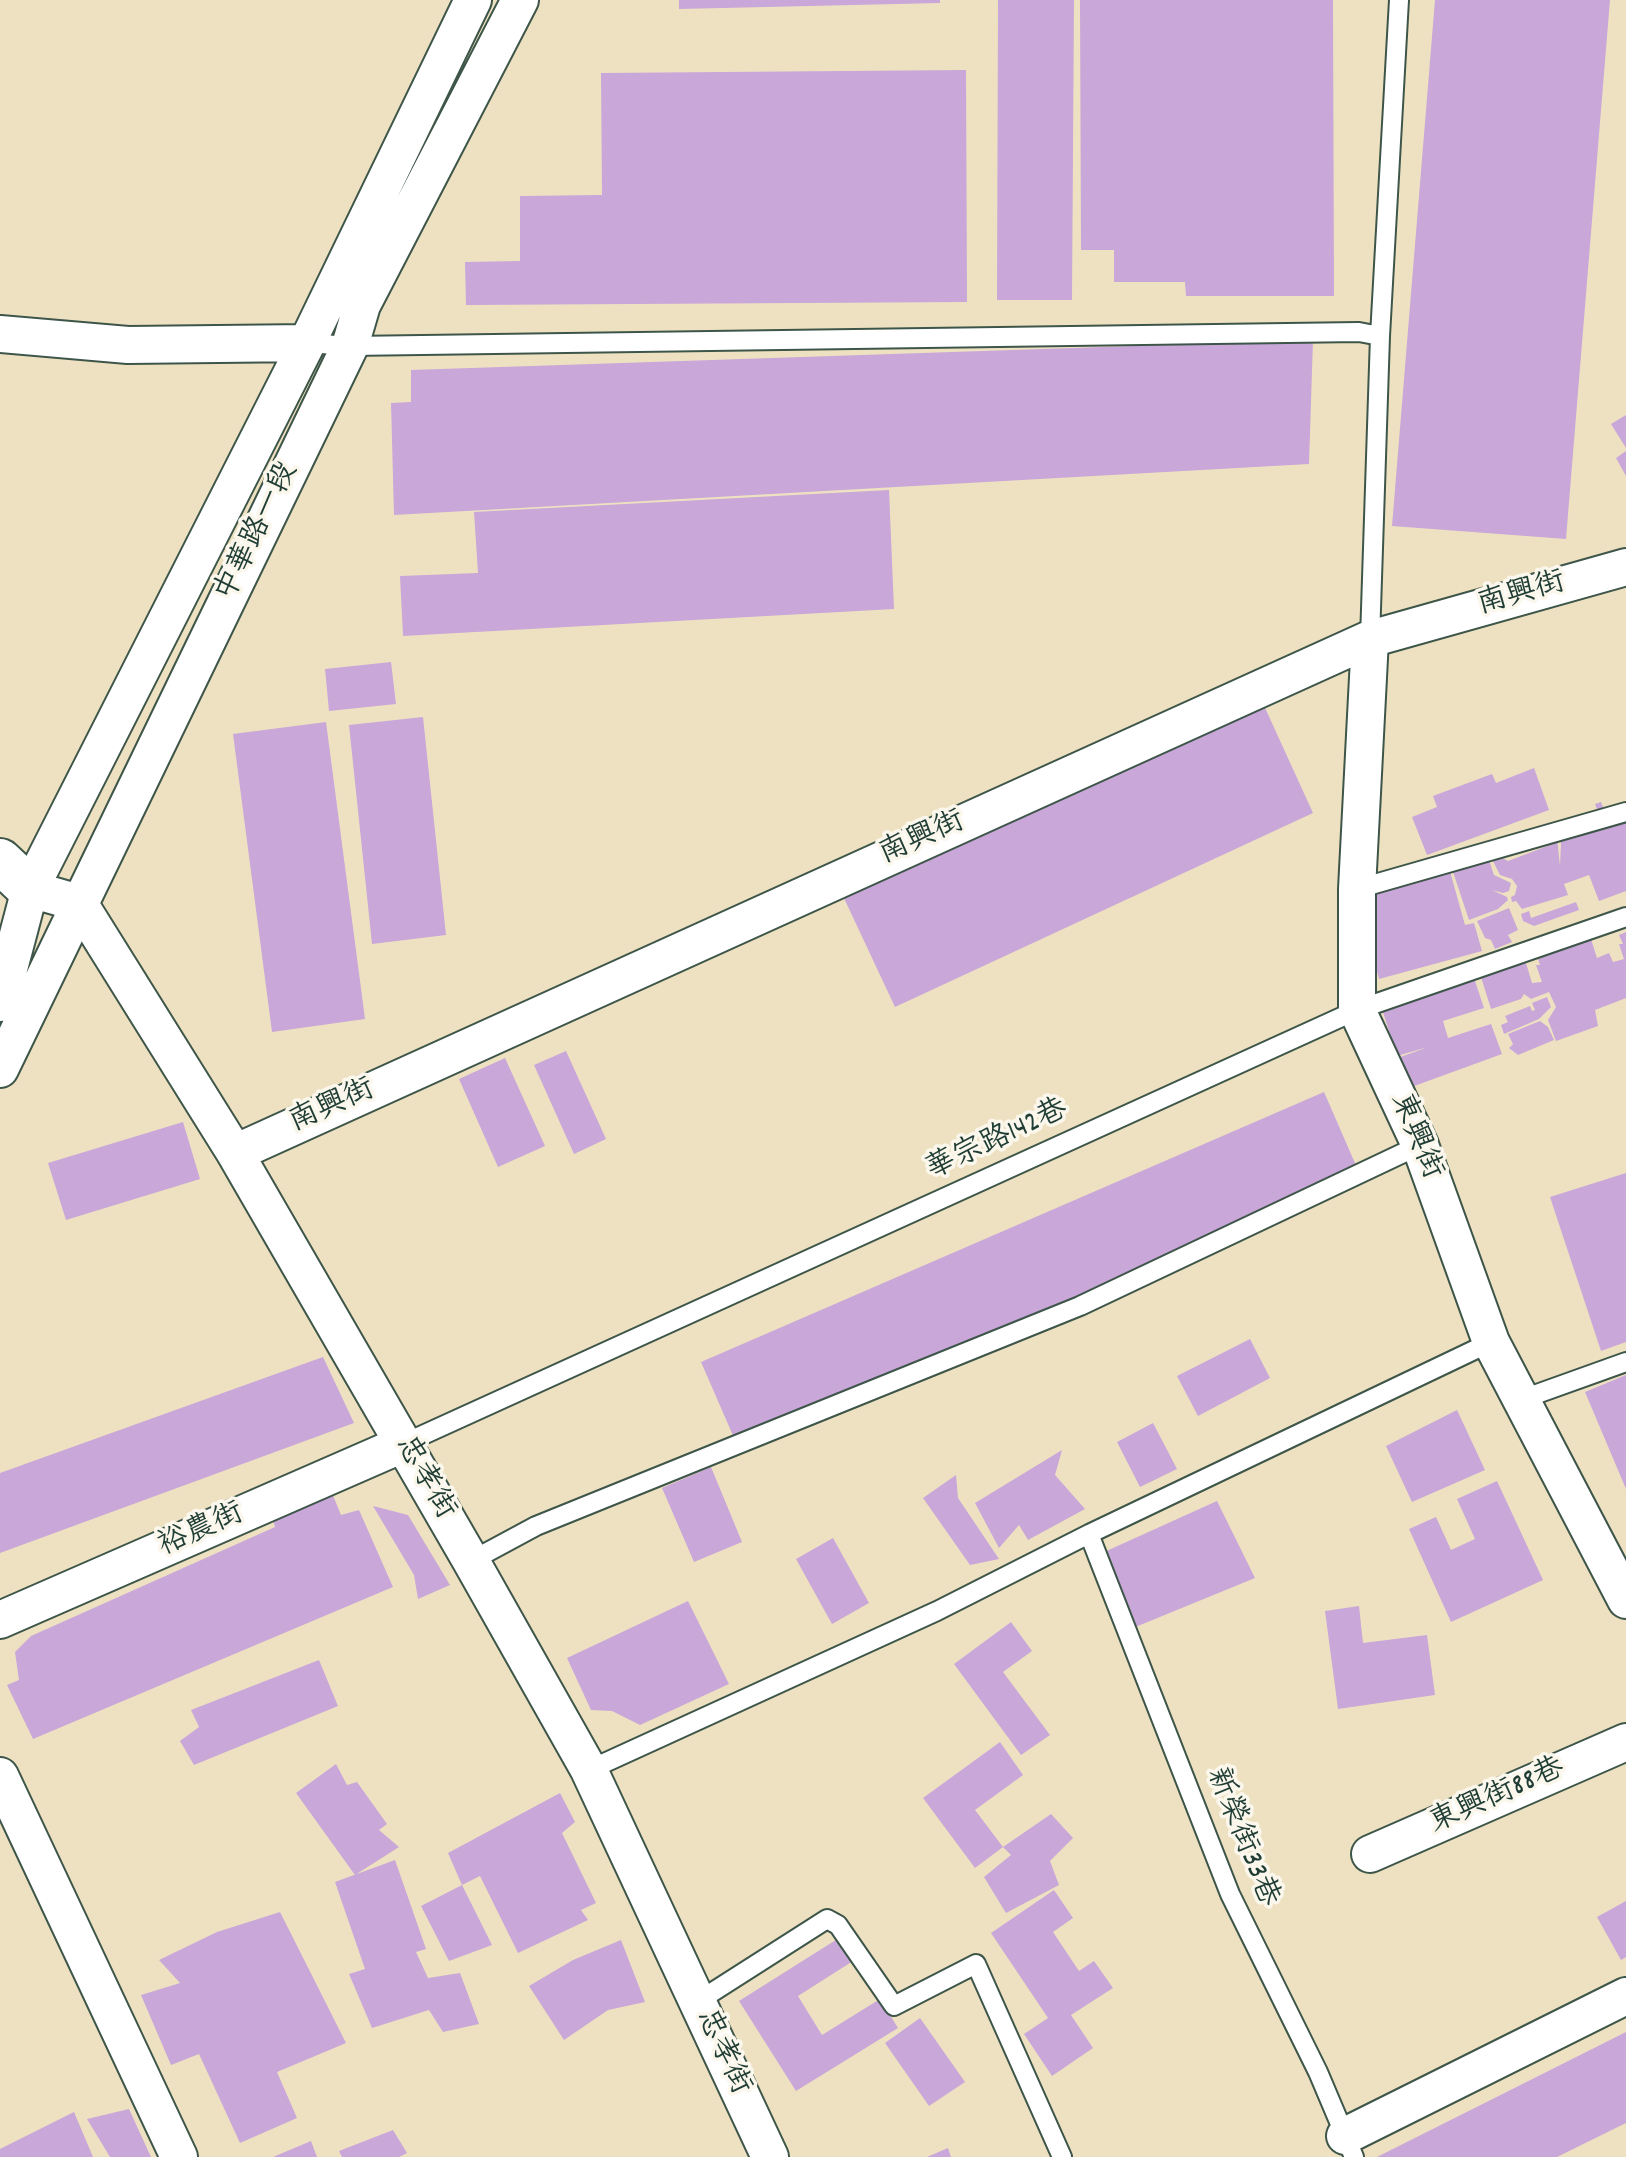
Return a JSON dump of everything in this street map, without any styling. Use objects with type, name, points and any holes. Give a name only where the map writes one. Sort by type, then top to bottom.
[{"type":"street","name":"中華路一段","points":[[0,1003],[15,875],[307,343],[473,0]]},
{"type":"street","name":"中華路一段","points":[[0,1069],[350,346],[362,305],[520,0]]},
{"type":"street","points":[[0,334],[128,345],[307,343]]},
{"type":"street","name":"南興街","points":[[235,1153],[1370,639],[1626,567]]},
{"type":"street","name":"東興街","points":[[1370,639],[1357,889],[1357,1010],[1420,1145],[1491,1342],[1626,1600]]},
{"type":"street","points":[[15,875],[79,903]]},
{"type":"street","name":"忠孝街","points":[[79,903],[235,1153],[589,1770],[770,2157]]},
{"type":"street","name":"裕農街","points":[[0,1620],[403,1444]]},
{"type":"street","name":"東興街88巷","points":[[1370,1854],[1626,1742]]},
{"type":"street","points":[[0,1776],[179,2157]]},
{"type":"street","points":[[1349,2146],[1626,1996]]},
{"type":"lane","points":[[1370,639],[1380,336],[1399,0]]},
{"type":"lane","points":[[307,343],[350,346],[1359,332],[1380,336]]},
{"type":"lane","points":[[1357,889],[1626,812]]},
{"type":"lane","name":"華宗路142巷","points":[[403,1444],[1357,1010],[1626,917]]},
{"type":"lane","points":[[471,1561],[536,1526],[1080,1306],[1420,1145]]},
{"type":"lane","points":[[589,1770],[937,1611],[1089,1534],[1491,1342]]},
{"type":"lane","points":[[1520,1400],[1626,1362]]},
{"type":"lane","name":"新榮街33巷","points":[[1089,1534],[1230,1894],[1318,2072],[1349,2146]]},
{"type":"lane","points":[[697,2002],[827,1919],[838,1925],[894,2006],[976,1964],[1062,2157]]},
{"type":"building","points":[[679,0],[940,0],[940,3],[679,9]]},
{"type":"building","points":[[998,0],[1074,0],[1072,300],[997,300]]},
{"type":"building","points":[[1080,0],[1333,0],[1334,296],[1186,296],[1185,282],[1114,282],[1114,250],[1081,250]]},
{"type":"building","points":[[1435,0],[1610,0],[1566,539],[1392,526]]},
{"type":"building","points":[[966,70],[967,302],[466,305],[465,262],[520,261],[520,196],[602,195],[601,73]]},
{"type":"building","points":[[1313,340],[1309,464],[394,515],[391,403],[411,402],[411,370]]},
{"type":"building","points":[[1626,415],[1626,448],[1611,424]]},
{"type":"building","points":[[1626,451],[1626,476],[1616,458]]},
{"type":"building","points":[[889,490],[894,609],[403,636],[400,576],[478,573],[474,512]]},
{"type":"building","points":[[391,662],[396,704],[329,711],[325,669]]},
{"type":"building","points":[[1261,699],[1313,813],[895,1007],[842,894]]},
{"type":"building","points":[[423,717],[446,935],[372,944],[349,725]]},
{"type":"building","points":[[326,722],[365,1019],[272,1032],[233,734]]},
{"type":"building","points":[[1534,768],[1549,810],[1427,855],[1412,817],[1437,807],[1433,796],[1492,774],[1496,783]]},
{"type":"building","points":[[1601,802],[1610,825],[1626,818],[1626,891],[1599,901],[1589,875],[1564,884],[1568,895],[1522,909],[1516,901],[1512,902],[1511,897],[1515,895],[1517,886],[1512,879],[1500,875],[1493,861],[1501,857],[1508,861],[1550,845],[1557,837],[1560,866],[1561,843],[1558,837],[1599,814],[1595,804]]},
{"type":"building","points":[[1488,857],[1494,875],[1511,883],[1509,891],[1492,890],[1508,900],[1498,909],[1469,920],[1452,869]]},
{"type":"building","points":[[1448,864],[1465,925],[1474,923],[1482,951],[1379,979],[1355,891]]},
{"type":"building","points":[[1576,902],[1579,910],[1534,926],[1523,921],[1521,914],[1529,911],[1531,918]]},
{"type":"building","points":[[1509,908],[1518,930],[1508,935],[1512,942],[1495,949],[1491,940],[1485,938],[1477,921]]},
{"type":"building","points":[[1626,932],[1626,998],[1595,1010],[1598,1026],[1556,1041],[1548,1020],[1556,1007],[1549,992],[1531,999],[1524,994],[1521,999],[1491,1009],[1481,977],[1526,963],[1532,983],[1542,982],[1536,965],[1540,965],[1538,959],[1591,939],[1597,958],[1609,953],[1613,962],[1624,959],[1619,935]]},
{"type":"building","points":[[1473,975],[1484,1008],[1443,1021],[1448,1038],[1491,1024],[1502,1054],[1406,1089],[1395,1059],[1428,1047],[1397,1056],[1381,1006]]},
{"type":"building","points":[[1547,997],[1551,1007],[1539,1019],[1504,1034],[1501,1025],[1508,1022],[1505,1016],[1530,1006],[1532,1011],[1535,1010],[1532,1003]]},
{"type":"building","points":[[1540,1021],[1548,1027],[1554,1040],[1518,1055],[1509,1048],[1513,1044],[1508,1034]]},
{"type":"building","points":[[566,1051],[606,1139],[574,1154],[534,1065]]},
{"type":"building","points":[[505,1058],[545,1146],[498,1167],[459,1079]]},
{"type":"building","points":[[1324,1092],[1361,1177],[738,1447],[701,1362]]},
{"type":"building","points":[[183,1122],[200,1179],[66,1220],[48,1163]]},
{"type":"building","points":[[1626,1173],[1626,1342],[1601,1351],[1550,1197]]},
{"type":"building","points":[[1250,1339],[1270,1378],[1198,1416],[1177,1376]]},
{"type":"building","points":[[323,1357],[354,1423],[0,1553],[0,1473]]},
{"type":"building","points":[[1626,1375],[1626,1489],[1585,1392]]},
{"type":"building","points":[[1457,1410],[1485,1470],[1412,1502],[1386,1446]]},
{"type":"building","points":[[1153,1423],[1177,1469],[1140,1487],[1117,1442]]},
{"type":"building","points":[[1062,1450],[1055,1475],[1085,1509],[1028,1540],[1019,1525],[999,1548],[975,1503]]},
{"type":"building","points":[[711,1467],[742,1542],[694,1562],[662,1488]]},
{"type":"building","points":[[956,1475],[958,1498],[999,1559],[970,1565],[923,1498]]},
{"type":"building","points":[[1497,1481],[1543,1580],[1451,1622],[1409,1529],[1436,1517],[1451,1550],[1475,1539],[1457,1499]]},
{"type":"building","points":[[330,1488],[341,1515],[359,1510],[393,1587],[33,1739],[7,1685],[19,1680],[15,1652],[31,1636],[275,1527],[271,1513]]},
{"type":"building","points":[[1217,1501],[1255,1578],[1133,1628],[1102,1553]]},
{"type":"building","points":[[373,1506],[408,1515],[450,1585],[418,1599],[414,1575]]},
{"type":"building","points":[[833,1538],[869,1603],[832,1624],[796,1559]]},
{"type":"building","points":[[688,1601],[729,1684],[640,1725],[612,1711],[591,1710],[567,1658]]},
{"type":"building","points":[[1359,1606],[1363,1643],[1427,1635],[1435,1695],[1338,1709],[1325,1611]]},
{"type":"building","points":[[1011,1622],[1032,1651],[1003,1672],[1050,1735],[1021,1755],[954,1664]]},
{"type":"building","points":[[319,1660],[338,1706],[194,1765],[180,1741],[199,1727],[191,1710]]},
{"type":"building","points":[[1000,1742],[1023,1775],[975,1810],[1003,1847],[975,1868],[923,1798]]},
{"type":"building","points":[[336,1764],[347,1785],[357,1782],[387,1824],[379,1830],[399,1847],[355,1875],[296,1793]]},
{"type":"building","points":[[560,1793],[575,1822],[562,1833],[596,1903],[581,1910],[588,1920],[518,1953],[480,1876],[462,1885],[448,1853]]},
{"type":"building","points":[[1051,1814],[1073,1838],[1050,1861],[1059,1885],[1006,1913],[984,1877],[1011,1855],[1003,1847]]},
{"type":"building","points":[[395,1860],[426,1949],[416,1952],[428,1978],[460,1973],[479,2024],[443,2032],[429,2010],[372,2028],[349,1974],[365,1969],[335,1882]]},
{"type":"building","points":[[462,1885],[492,1945],[449,1961],[421,1906]]},
{"type":"building","points":[[1054,1890],[1073,1918],[1053,1932],[1079,1971],[1094,1961],[1113,1988],[1071,2015],[1093,2048],[1052,2076],[1024,2034],[1048,2018],[991,1933]]},
{"type":"building","points":[[1626,1901],[1626,1957],[1621,1960],[1597,1917]]},
{"type":"building","points":[[280,1912],[346,2043],[277,2072],[297,2118],[240,2143],[199,2054],[171,2065],[141,1995],[180,1983],[159,1960],[217,1932]]},
{"type":"building","points":[[839,1938],[853,1961],[798,1996],[822,2035],[880,1999],[898,2028],[796,2091],[739,2001]]},
{"type":"building","points":[[621,1940],[645,2002],[608,2010],[564,2040],[529,1986],[573,1960]]},
{"type":"building","points":[[920,2018],[965,2082],[929,2106],[885,2043]]},
{"type":"building","points":[[1626,2032],[1626,2123],[1557,2157],[1377,2157]]},
{"type":"building","points":[[129,2109],[151,2157],[110,2157],[87,2119]]},
{"type":"building","points":[[74,2112],[93,2157],[0,2157],[0,2149]]},
{"type":"building","points":[[393,2130],[407,2153],[399,2157],[342,2157],[339,2151]]},
{"type":"building","points":[[311,2141],[317,2157],[273,2157]]},
{"type":"building","points":[[948,2148],[951,2157],[927,2157]]}]
